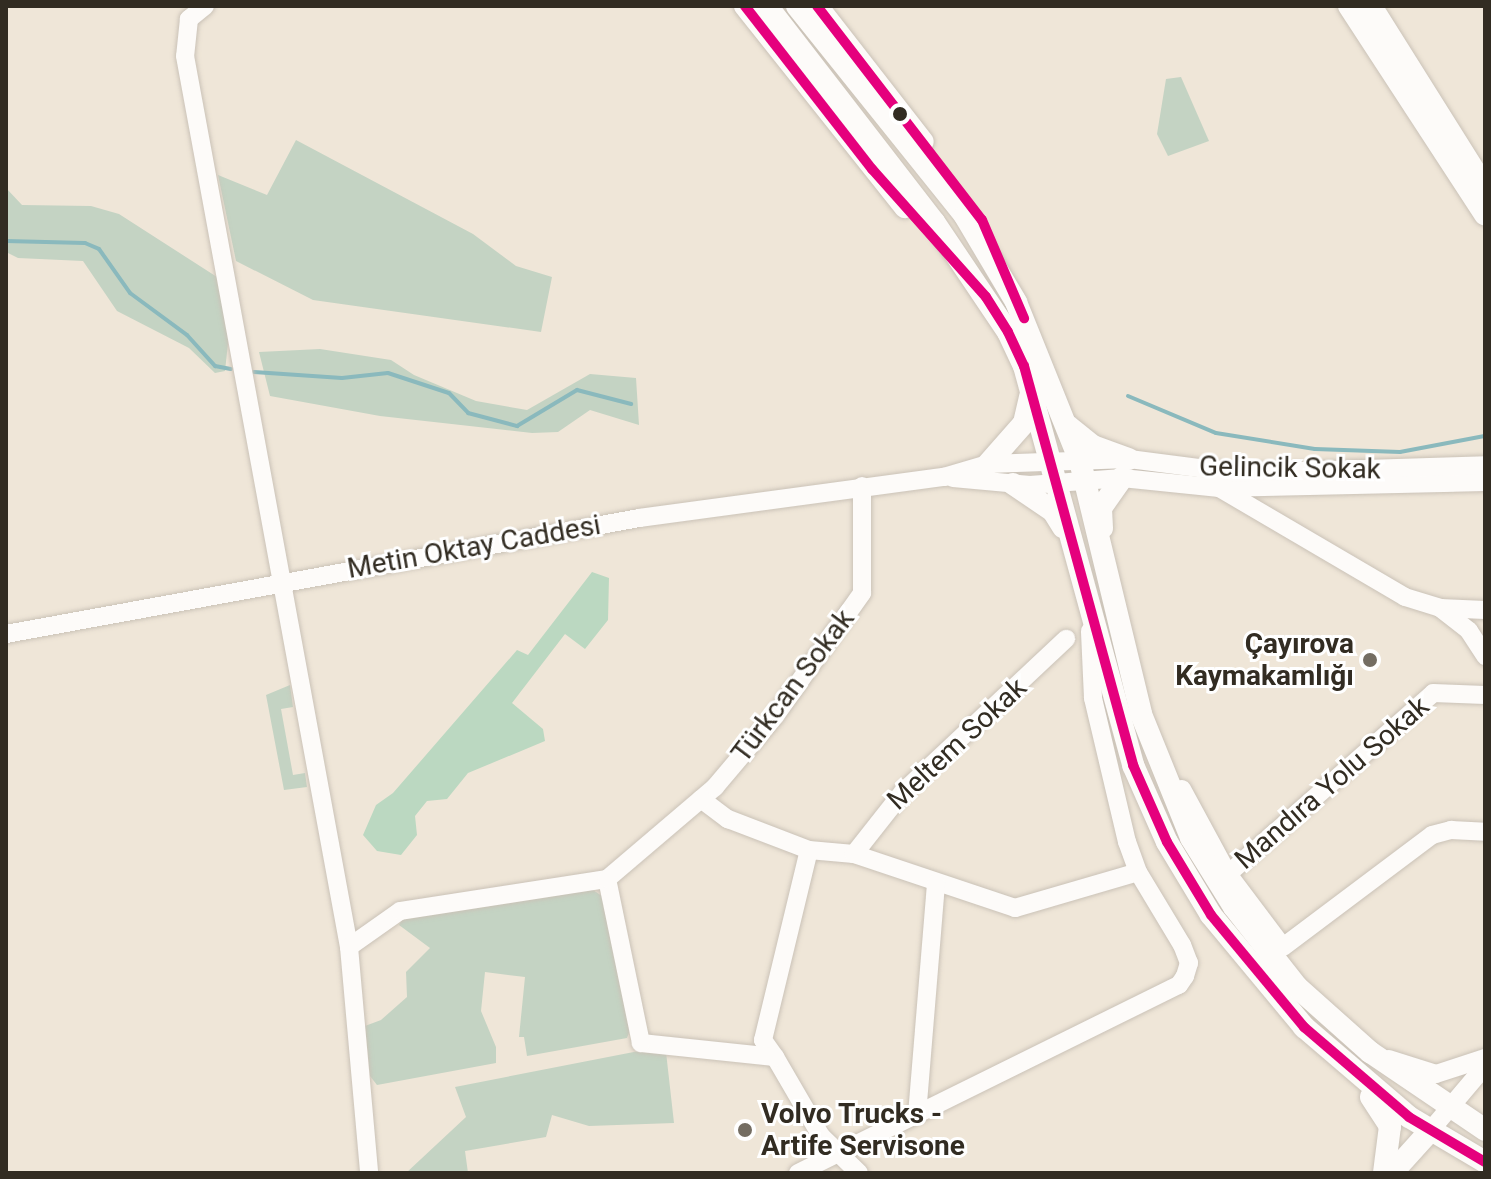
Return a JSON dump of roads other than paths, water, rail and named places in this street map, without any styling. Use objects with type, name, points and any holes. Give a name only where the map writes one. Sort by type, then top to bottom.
[{"type":"main road","points":[[745,6],[872,169],[986,297]]},
{"type":"main road","points":[[767,6],[986,297],[1014,343],[1031,392],[1067,533],[1133,765],[1167,842],[1238,952],[1388,1118],[1392,1143],[1384,1173]]},
{"type":"main road","points":[[797,6],[965,216],[1007,286],[1040,353],[1082,470],[1145,725],[1191,838],[1234,907],[1297,987],[1370,1052],[1485,1130]]},
{"type":"main road","points":[[817,6],[982,220],[1007,286]]},
{"type":"main road","points":[[1349,6],[1485,215]]},
{"type":"main road","points":[[1371,6],[1485,188]]},
{"type":"main road","points":[[988,464],[1024,423],[1031,392]]},
{"type":"main road","points":[[1065,424],[1125,469],[1101,508],[1102,549]]},
{"type":"main road","points":[[1013,484],[1053,511],[1067,533]]},
{"type":"main road","points":[[1304,1027],[1430,1131],[1485,1162]]},
{"type":"main road","points":[[1392,1173],[1430,1131]]},
{"type":"street","points":[[205,6],[189,19],[185,56],[349,947],[369,1173]]},
{"type":"street","name":"Metin Oktay Caddesi","points":[[6,634],[281,580],[639,518],[944,477],[988,464],[1051,473]]},
{"type":"street","points":[[1175,465],[1405,597],[1440,608],[1485,610]]},
{"type":"street","name":"Gelincik Sokak","points":[[1051,473],[1175,465],[1286,473],[1485,465]]},
{"type":"street","name":"Gelincik Sokak","points":[[1125,469],[1219,488],[1485,482]]},
{"type":"street","name":"Metin Oktay Caddesi","points":[[944,477],[1013,484],[1051,473]]},
{"type":"street","name":"Türkcan Sokak","points":[[607,879],[701,799],[775,716],[862,593],[866,563],[862,486]]},
{"type":"street","points":[[1440,608],[1469,631],[1485,656]]},
{"type":"street","points":[[798,1173],[1179,985],[1189,963],[1138,872],[1093,698],[1089,610]]},
{"type":"street","points":[[1120,626],[1188,803],[1228,874],[1283,947],[1432,835],[1485,832]]},
{"type":"street","name":"Meltem Sokak","points":[[854,854],[903,792],[1066,639]]},
{"type":"street","name":"Mandıra Yolu Sokak","points":[[1228,874],[1433,693],[1485,695]]},
{"type":"street","points":[[701,799],[728,819],[809,850],[854,854],[1015,908],[1138,872]]},
{"type":"street","points":[[809,850],[763,1040],[821,1136],[859,1173]]},
{"type":"street","points":[[349,947],[400,911],[607,879],[641,1043],[775,1057]]},
{"type":"street","points":[[917,1115],[936,884]]},
{"type":"street","points":[[1370,1052],[1436,1074],[1485,1058]]},
{"type":"street","points":[[1430,1131],[1485,1066]]},
{"type":"waterway","points":[[6,241],[85,243],[99,249],[130,293],[187,335],[215,366],[231,369]]},
{"type":"waterway","points":[[254,372],[342,378],[388,373],[449,393],[468,413],[517,426],[577,390],[631,404]]},
{"type":"waterway","points":[[1128,396],[1216,433],[1315,449],[1400,452],[1485,436]]},
{"type":"place","name":"Çayırova Kaymakamlığı","points":[[1370,660]]},
{"type":"place","name":"Volvo Trucks - Artife Servisone","points":[[745,1130]]}]
